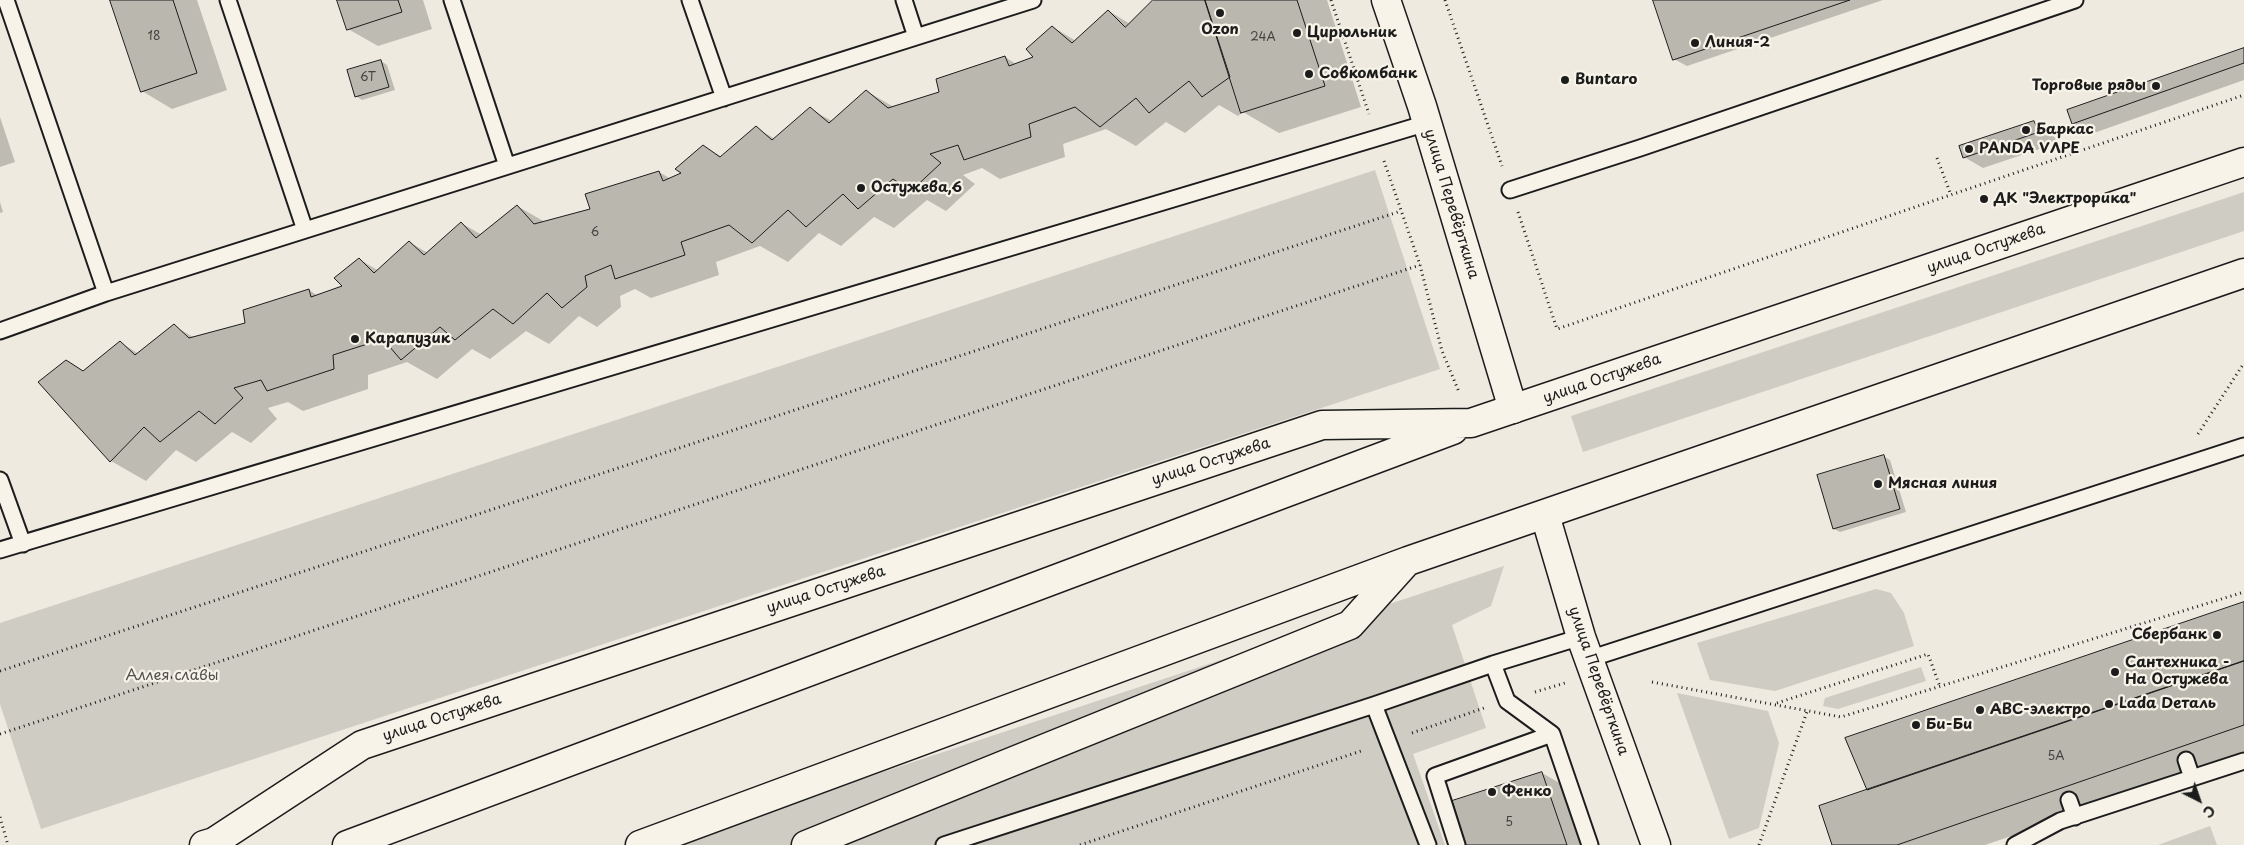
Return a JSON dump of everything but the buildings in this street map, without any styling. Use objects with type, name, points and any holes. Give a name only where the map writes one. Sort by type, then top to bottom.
[{"type":"main road","name":"улица Перевёрткина","points":[[1386,0],[1427,123],[1513,409]]},
{"type":"main road","name":"улица Остужева","points":[[204,845],[214,842],[362,745],[1322,425],[1471,423],[2244,162]]},
{"type":"main road","points":[[640,845],[1408,561],[2244,273]]},
{"type":"main road","points":[[347,845],[1471,423]]},
{"type":"main road","name":"улица Перевёрткина","points":[[1545,515],[1585,648],[1656,845]]},
{"type":"main road","points":[[806,845],[1350,626],[1408,561]]},
{"type":"lane","points":[[6,0],[106,293]]},
{"type":"lane","points":[[228,0],[304,230]]},
{"type":"lane","points":[[452,0],[507,166]]},
{"type":"lane","points":[[690,0],[724,98]]},
{"type":"lane","points":[[904,0],[916,37]]},
{"type":"lane","points":[[0,331],[106,293],[1033,0]]},
{"type":"lane","points":[[1510,190],[1640,148],[2074,0]]},
{"type":"lane","points":[[0,550],[1377,140],[1427,123]]},
{"type":"lane","points":[[944,845],[1374,705],[1493,664],[1585,648],[2244,446]]},
{"type":"lane","points":[[0,480],[23,544]]},
{"type":"lane","points":[[1493,664],[1507,701],[1552,734],[1590,845]]},
{"type":"lane","points":[[1374,705],[1428,845]]},
{"type":"lane","points":[[1457,845],[1435,776],[1552,734]]},
{"type":"lane","points":[[2186,760],[2192,778]]},
{"type":"lane","points":[[2015,845],[2060,821],[2244,761]]},
{"type":"lane","points":[[2069,800],[2075,817]]},
{"type":"path","points":[[1331,0],[1420,265],[1442,351],[1471,423]]},
{"type":"path","points":[[1557,329],[2244,95]]},
{"type":"path","points":[[1937,158],[1951,195]]},
{"type":"path","points":[[0,671],[1401,211]]},
{"type":"path","points":[[0,734],[1420,265]]},
{"type":"path","points":[[2196,436],[2244,363]]},
{"type":"path","points":[[1652,682],[1808,709],[1841,717],[2244,592]]},
{"type":"path","points":[[1775,704],[1928,654],[1940,687]]},
{"type":"path","points":[[1080,845],[1566,682]]},
{"type":"path","points":[[1759,845],[1808,709]]},
{"type":"path","points":[[0,817],[8,845]]},
{"type":"green space","name":"Аллея славы","points":[[1375,170],[1440,369],[41,829],[0,704],[0,623]]},
{"type":"green space","points":[[2244,192],[2244,231],[1583,452],[1571,416]]},
{"type":"green space","points":[[1504,566],[1491,606],[1452,625],[1486,728],[1413,754],[1445,845],[663,845]]},
{"type":"green space","points":[[1876,589],[1891,593],[1904,613],[1914,646],[1775,691],[1710,680],[1697,643]]},
{"type":"green space","points":[[1921,667],[1926,681],[1838,709],[1823,706],[1825,698]]},
{"type":"green space","points":[[1677,693],[1768,711],[1779,743],[1759,828],[1729,839]]},
{"type":"green space","points":[[2210,826],[2217,845],[2158,845]]},
{"type":"place","name":"Ozon","points":[[1220,13]]},
{"type":"place","name":"Цирюльник","points":[[1297,33]]},
{"type":"place","name":"Линия-2","points":[[1695,43]]},
{"type":"place","name":"Совкомбанк","points":[[1309,74]]},
{"type":"place","name":"Buntaro","points":[[1565,80]]},
{"type":"place","name":"Торговые ряды","points":[[2156,86]]},
{"type":"place","name":"Баркас","points":[[2026,130]]},
{"type":"place","name":"PANDA VΛPE","points":[[1969,149]]},
{"type":"place","name":"Остужева,6","points":[[861,188]]},
{"type":"place","name":"ДК \"Электрорика\"","points":[[1984,199]]},
{"type":"place","name":"Карапузик","points":[[355,339]]},
{"type":"place","name":"Мясная линия","points":[[1878,484]]},
{"type":"place","name":"Сбербанк","points":[[2217,635]]},
{"type":"place","name":"Сантехника - На Остужева","points":[[2115,672]]},
{"type":"place","name":"Lada Dеталь","points":[[2109,704]]},
{"type":"place","name":"АВС-электро","points":[[1980,710]]},
{"type":"place","name":"Би-Би","points":[[1916,725]]},
{"type":"place","name":"Фенко","points":[[1492,792]]}]
